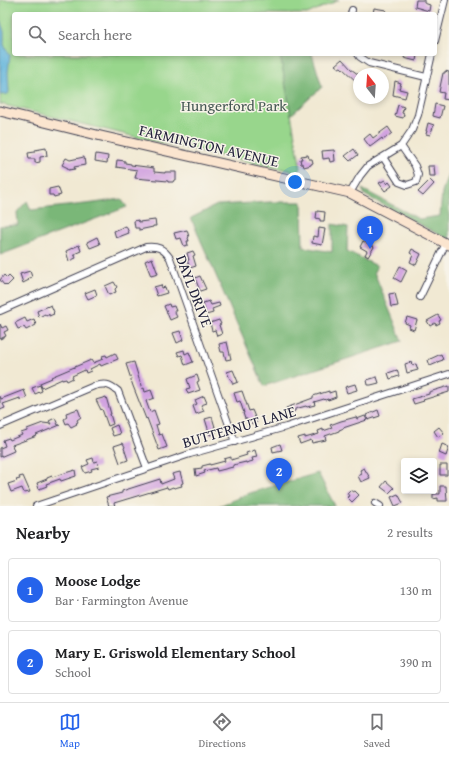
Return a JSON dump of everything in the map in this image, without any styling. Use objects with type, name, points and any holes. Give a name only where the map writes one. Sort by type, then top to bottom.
[{"type":"main road","name":"FARMINGTON AVENUE","points":[[0,111],[101,136],[350,193],[447,244]]},
{"type":"street","points":[[437,34],[446,0]]},
{"type":"street","points":[[359,56],[369,63],[426,78]]},
{"type":"street","points":[[350,193],[368,166],[400,146],[412,130],[418,115],[432,56]]},
{"type":"street","points":[[383,157],[399,182],[407,185],[416,182],[418,175],[415,166],[400,146]]},
{"type":"street","points":[[420,297],[447,244]]},
{"type":"street","name":"DAYL DRIVE","points":[[0,311],[146,247],[155,246],[165,252],[170,258],[235,442]]},
{"type":"street","name":"BUTTERNUT LANE","points":[[36,506],[190,454],[286,427],[449,374]]},
{"type":"street","points":[[0,426],[94,386],[103,384],[110,385],[118,391],[147,468]]},
{"type":"green space","name":"Hungerford Park","points":[[0,0],[339,0],[312,12],[12,12],[12,56],[280,56],[301,169],[296,172],[140,138],[0,104]]},
{"type":"green space","points":[[280,56],[313,56],[322,87],[291,115]]},
{"type":"green space","points":[[449,171],[449,240],[365,195],[362,189],[419,219],[440,216],[442,192]]},
{"type":"green space","points":[[121,199],[127,207],[0,255],[0,226],[18,225],[17,212],[27,201],[31,210]]},
{"type":"green space","points":[[302,202],[303,247],[332,252],[332,224],[348,227],[347,251],[377,266],[374,272],[402,341],[264,386],[191,218],[217,205]]},
{"type":"green space","points":[[318,473],[335,506],[219,506],[250,493]]},
{"type":"water","points":[[0,19],[4,32],[4,45],[10,56],[8,72],[9,92],[8,94],[0,95]]},
{"type":"building","points":[[416,0],[424,0],[424,3],[430,5],[429,11],[415,7]]},
{"type":"building","points":[[374,8],[386,10],[386,12],[373,12]]},
{"type":"building","points":[[404,56],[417,56],[416,61],[404,58]]},
{"type":"building","points":[[342,59],[353,70],[353,78],[341,67],[339,68],[335,65]]},
{"type":"building","points":[[445,71],[449,72],[449,100],[443,99],[444,93],[439,92],[443,73],[445,73]]},
{"type":"building","points":[[395,81],[401,83],[399,89],[407,91],[405,98],[393,95]]},
{"type":"building","points":[[435,104],[443,106],[440,118],[433,116]]},
{"type":"building","points":[[398,105],[404,107],[402,113],[404,114],[403,118],[395,116]]},
{"type":"building","points":[[428,123],[434,125],[430,135],[426,134]]},
{"type":"building","points":[[388,127],[392,133],[370,147],[364,139],[370,134],[373,138]]},
{"type":"building","points":[[46,148],[47,156],[40,157],[40,162],[35,163],[35,159],[29,159],[28,153]]},
{"type":"building","points":[[354,149],[358,155],[350,161],[345,156]]},
{"type":"building","points":[[334,150],[335,161],[330,162],[329,158],[323,159],[322,151]]},
{"type":"building","points":[[96,154],[108,156],[107,163],[95,161]]},
{"type":"building","points":[[308,155],[309,159],[312,159],[313,163],[304,167],[303,164],[301,164],[301,156]]},
{"type":"building","points":[[84,157],[85,165],[74,167],[75,169],[68,170],[68,168],[62,165],[66,158],[70,160]]},
{"type":"building","points":[[117,160],[125,161],[125,163],[131,165],[154,168],[154,172],[176,172],[176,180],[173,182],[168,182],[135,178],[137,170],[116,167]]},
{"type":"building","points":[[428,166],[434,166],[435,176],[429,176]]},
{"type":"building","points":[[385,180],[387,184],[389,182],[392,186],[385,191],[379,183]]},
{"type":"building","points":[[430,180],[434,184],[423,196],[418,192]]},
{"type":"building","points":[[58,187],[61,195],[54,197],[53,195],[49,195],[49,189]]},
{"type":"building","points":[[317,211],[325,212],[324,221],[320,221],[320,219],[316,218]]},
{"type":"building","points":[[138,220],[139,222],[155,220],[156,226],[139,230],[139,228],[135,228],[134,221]]},
{"type":"building","points":[[126,226],[129,233],[116,238],[114,231]]},
{"type":"building","points":[[319,228],[325,229],[322,245],[312,243],[313,236],[318,237]]},
{"type":"building","points":[[187,230],[189,241],[187,241],[188,245],[184,246],[181,238],[176,239],[174,233]]},
{"type":"building","points":[[97,237],[100,244],[90,248],[87,242]]},
{"type":"building","points":[[363,241],[374,247],[368,257],[365,255],[367,251],[360,247]]},
{"type":"building","points":[[79,245],[81,251],[74,254],[76,258],[69,261],[66,251]]},
{"type":"building","points":[[412,249],[421,254],[416,265],[410,262],[413,255],[410,253]]},
{"type":"building","points":[[193,251],[196,266],[190,268],[187,260],[189,260],[187,253]]},
{"type":"building","points":[[152,258],[158,274],[151,276],[145,261]]},
{"type":"building","points":[[400,266],[407,270],[401,282],[394,278]]},
{"type":"building","points":[[30,271],[32,277],[23,283],[20,274]]},
{"type":"building","points":[[4,275],[7,278],[9,276],[13,280],[7,286],[0,280]]},
{"type":"building","points":[[200,276],[206,289],[200,291],[195,278]]},
{"type":"building","points":[[114,282],[117,287],[115,289],[116,292],[109,295],[105,286]]},
{"type":"building","points":[[161,285],[162,288],[165,287],[167,293],[157,296],[154,287]]},
{"type":"building","points":[[95,289],[97,295],[88,299],[85,293]]},
{"type":"building","points":[[395,293],[398,306],[391,307],[389,294]]},
{"type":"building","points":[[209,301],[211,305],[219,303],[220,306],[212,309],[213,313],[206,315],[203,303]]},
{"type":"building","points":[[169,304],[170,307],[174,306],[176,311],[174,311],[177,317],[170,320],[164,306]]},
{"type":"building","points":[[51,305],[54,314],[49,316],[49,314],[46,316],[45,314],[39,317],[37,311]]},
{"type":"building","points":[[438,315],[441,320],[439,321],[440,323],[436,325],[435,323],[430,326],[427,321]]},
{"type":"building","points":[[407,317],[417,320],[414,330],[409,328],[410,325],[405,323]]},
{"type":"building","points":[[25,318],[27,322],[34,319],[36,325],[26,330],[24,327],[18,329],[15,323]]},
{"type":"building","points":[[219,320],[222,334],[217,336],[215,330],[212,331],[210,323]]},
{"type":"building","points":[[0,324],[2,328],[6,326],[8,330],[4,332],[6,336],[0,339]]},
{"type":"building","points":[[180,331],[183,340],[177,343],[173,333]]},
{"type":"building","points":[[227,342],[231,359],[226,360],[224,352],[221,352],[219,344]]},
{"type":"building","points":[[184,350],[185,354],[189,352],[193,362],[185,365],[182,355],[179,356],[177,352]]},
{"type":"building","points":[[115,353],[118,359],[101,366],[100,364],[90,369],[91,371],[86,373],[85,370],[72,376],[73,378],[67,381],[66,379],[62,379],[42,388],[40,383],[52,378],[51,377],[91,360],[93,363],[103,359],[102,356],[106,355],[107,357]]},
{"type":"building","points":[[441,354],[443,360],[430,366],[428,360]]},
{"type":"building","points":[[134,362],[142,389],[144,388],[145,392],[151,390],[154,398],[146,401],[150,412],[154,410],[159,424],[156,425],[159,435],[162,434],[167,447],[159,450],[133,386],[126,364]]},
{"type":"building","points":[[411,362],[412,365],[416,364],[418,370],[407,373],[405,364]]},
{"type":"building","points":[[233,370],[238,382],[233,384],[227,372]]},
{"type":"building","points":[[397,370],[399,376],[390,379],[388,373]]},
{"type":"building","points":[[197,375],[199,381],[197,382],[200,390],[188,394],[186,389],[190,388],[187,379]]},
{"type":"building","points":[[377,377],[379,383],[368,385],[367,380]]},
{"type":"building","points":[[355,384],[357,390],[347,393],[345,387]]},
{"type":"building","points":[[40,385],[42,391],[35,394],[32,388]]},
{"type":"building","points":[[449,386],[449,392],[414,404],[412,399]]},
{"type":"building","points":[[24,390],[27,398],[20,400],[20,398],[3,404],[5,408],[0,410],[0,396],[1,399]]},
{"type":"building","points":[[242,391],[249,411],[252,410],[257,422],[252,424],[251,421],[248,422],[247,419],[245,419],[240,401],[237,402],[234,393]]},
{"type":"building","points":[[329,391],[329,393],[335,391],[336,397],[314,402],[315,405],[295,409],[295,411],[287,414],[286,408],[313,398],[313,396]]},
{"type":"building","points":[[204,396],[207,403],[201,405],[204,411],[196,414],[193,406],[197,404],[195,400]]},
{"type":"building","points":[[106,397],[113,424],[108,426],[102,409],[101,410],[96,400]]},
{"type":"building","points":[[78,409],[81,417],[77,420],[77,424],[71,427],[68,423],[66,424],[64,419],[67,417],[66,413]]},
{"type":"building","points":[[378,410],[380,416],[368,420],[366,415]]},
{"type":"building","points":[[365,416],[367,420],[325,436],[326,440],[312,443],[311,440],[300,444],[298,438],[305,436],[305,438],[319,434],[318,431],[332,428],[330,425],[356,417],[357,419]]},
{"type":"building","points":[[212,417],[216,433],[210,435],[205,419]]},
{"type":"building","points":[[55,418],[58,425],[60,425],[36,435],[37,436],[12,445],[14,451],[0,457],[0,448],[5,446],[3,440],[9,438],[10,440],[22,435],[21,433],[27,431],[27,429],[43,423],[51,424],[49,421]]},
{"type":"building","points":[[117,425],[120,434],[113,436],[110,428]]},
{"type":"building","points":[[439,427],[444,433],[438,437],[434,431]]},
{"type":"building","points":[[123,443],[128,460],[120,463],[114,446]]},
{"type":"building","points":[[280,444],[282,450],[273,452],[272,447]]},
{"type":"building","points":[[442,444],[449,447],[446,456],[439,453]]},
{"type":"building","points":[[255,450],[257,457],[252,458],[253,461],[233,465],[233,467],[217,471],[216,468],[204,471],[205,473],[196,476],[195,469],[225,461],[224,459],[231,457],[231,460],[247,455],[246,453]]},
{"type":"building","points":[[93,458],[94,462],[97,461],[99,467],[91,469],[92,471],[85,473],[82,467],[89,464],[87,460]]},
{"type":"building","points":[[440,465],[447,465],[447,475],[440,475]]},
{"type":"building","points":[[364,468],[370,478],[361,482],[358,476],[362,474],[360,470]]},
{"type":"building","points":[[75,470],[76,476],[61,481],[60,479],[46,484],[47,486],[39,489],[37,483],[52,476]]},
{"type":"building","points":[[180,472],[183,483],[181,484],[182,486],[168,489],[167,487],[114,503],[115,506],[109,506],[106,497],[122,493],[122,491],[160,479],[161,484],[174,479],[172,474]]},
{"type":"building","points":[[23,476],[30,492],[24,493],[22,488],[11,492],[8,484],[17,481],[16,480],[20,479],[19,477]]},
{"type":"building","points":[[386,481],[394,488],[389,493],[381,487]]},
{"type":"building","points":[[440,486],[446,486],[447,501],[438,501],[438,498],[433,499],[433,494],[440,494]]},
{"type":"building","points":[[350,490],[353,492],[355,491],[359,495],[352,502],[347,497],[349,496],[347,493]]},
{"type":"building","points":[[398,494],[403,503],[395,506],[391,497]]},
{"type":"place","name":"Moose Lodge","points":[[370,249]]},
{"type":"place","name":"Mary E. Griswold Elementary School","points":[[279,491]]}]
